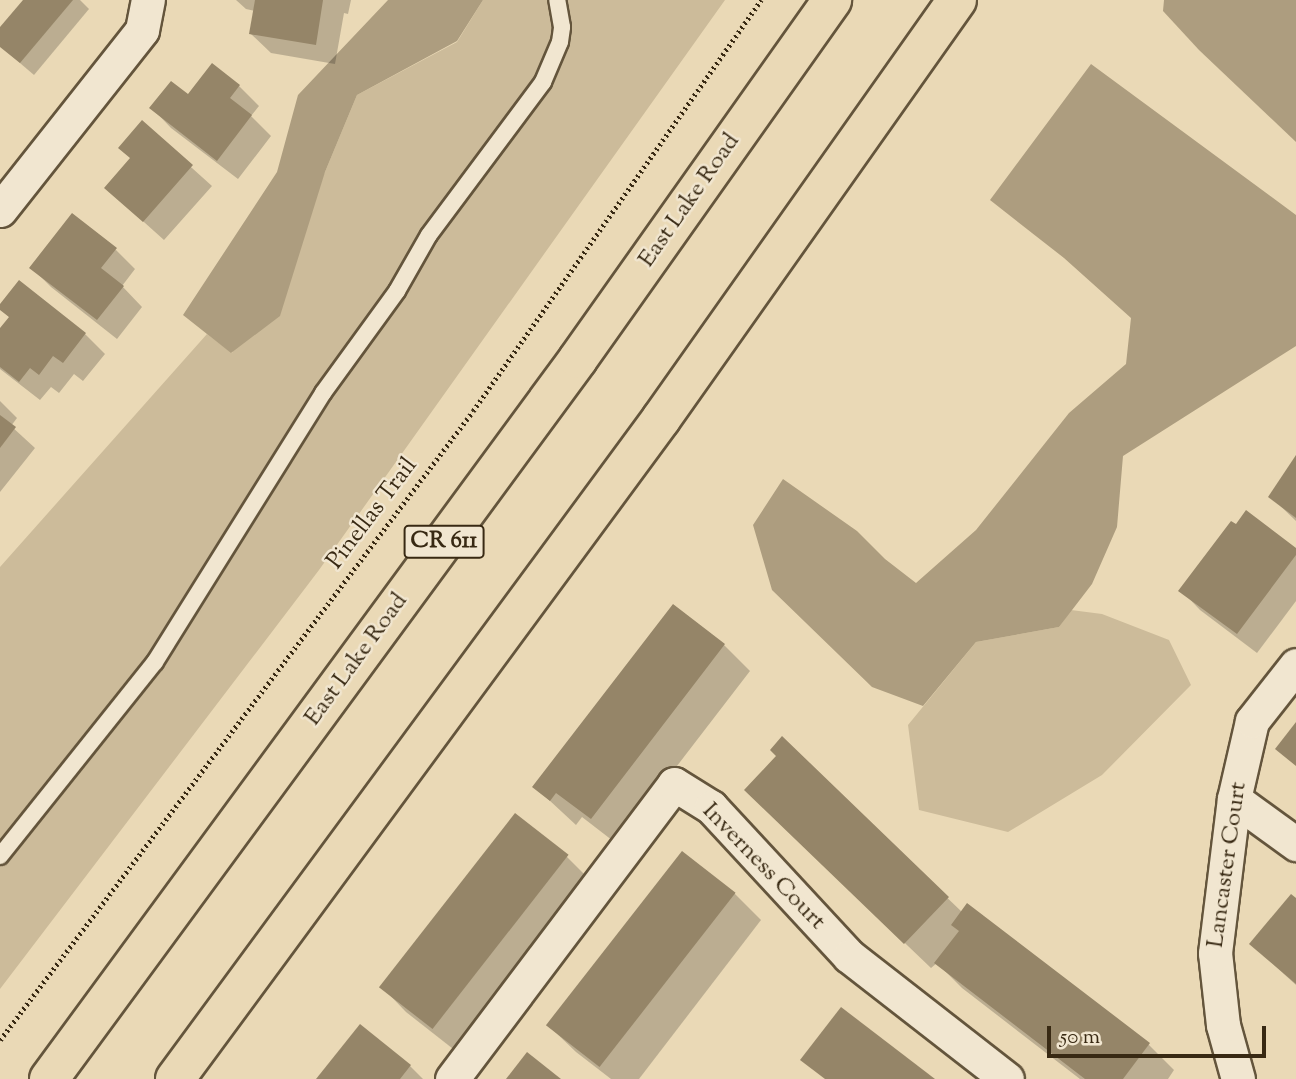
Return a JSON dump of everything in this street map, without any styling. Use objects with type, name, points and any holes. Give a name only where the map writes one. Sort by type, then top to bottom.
[{"type":"main road","name":"East Lake Road","points":[[49,1079],[578,359],[832,0]]},
{"type":"main road","points":[[175,1079],[661,419],[957,0]]},
{"type":"street","points":[[0,210],[142,30],[148,0]]},
{"type":"street","name":"Lancaster Court","points":[[1238,1079],[1223,1025],[1215,953],[1234,799],[1252,721],[1296,665]]},
{"type":"street","name":"Inverness Court","points":[[452,1079],[674,784],[711,807],[849,956],[1007,1079]]},
{"type":"street","points":[[1234,799],[1296,844]]},
{"type":"lane","points":[[0,856],[155,662],[323,393],[397,291],[429,235],[543,82],[560,42],[562,27],[557,0]]},
{"type":"path","name":"Pinellas Trail","points":[[0,1040],[472,411],[761,0]]},
{"type":"shaded area","points":[[388,0],[483,0],[457,41],[357,95],[325,172],[280,316],[231,353],[183,315],[277,172],[298,95]]},
{"type":"shaded area","points":[[483,0],[725,0],[319,570],[0,989],[0,567],[207,334],[232,353],[325,172],[357,95],[457,42]]},
{"type":"shaded area","points":[[1164,0],[1296,0],[1296,142],[1199,50],[1163,11]]},
{"type":"shaded area","points":[[1091,64],[1296,215],[1296,346],[1123,456],[1117,527],[1092,584],[1059,627],[976,642],[923,706],[872,687],[772,590],[753,525],[783,479],[857,531],[885,559],[916,583],[976,530],[1069,413],[1126,364],[1131,318],[1064,258],[990,200]]},
{"type":"shaded area","points":[[1071,610],[1102,614],[1169,640],[1191,685],[1102,775],[1008,832],[919,810],[908,725],[976,642],[1059,627]]},
{"type":"building","points":[[23,0],[73,0],[20,63],[0,47],[0,27]]},
{"type":"building","points":[[255,0],[323,0],[316,45],[249,34]]},
{"type":"building","points":[[212,63],[240,85],[230,98],[252,115],[217,161],[149,108],[171,81],[188,94]]},
{"type":"building","points":[[142,120],[193,165],[143,222],[104,188],[130,158],[118,148]]},
{"type":"building","points":[[72,213],[117,248],[101,268],[124,286],[97,320],[29,268]]},
{"type":"building","points":[[19,280],[86,333],[63,363],[53,356],[39,375],[30,368],[19,382],[0,367],[0,328],[9,317],[0,310],[0,304]]},
{"type":"building","points":[[0,415],[16,427],[0,448]]},
{"type":"building","points":[[1296,455],[1296,518],[1268,497]]},
{"type":"building","points":[[1246,510],[1296,548],[1296,555],[1237,634],[1178,591],[1231,521],[1236,524]]},
{"type":"building","points":[[673,604],[725,644],[591,819],[556,793],[550,801],[532,787]]},
{"type":"building","points":[[1296,722],[1296,766],[1275,749]]},
{"type":"building","points":[[782,736],[949,897],[904,944],[744,790],[776,756],[770,750]]},
{"type":"building","points":[[515,813],[569,855],[433,1029],[379,987]]},
{"type":"building","points":[[682,851],[736,893],[600,1067],[546,1025]]},
{"type":"building","points":[[1291,894],[1296,898],[1296,984],[1249,944]]},
{"type":"building","points":[[967,903],[1150,1043],[1123,1079],[1085,1079],[934,963],[959,931],[951,925]]},
{"type":"building","points":[[841,1007],[935,1079],[825,1079],[800,1060]]},
{"type":"building","points":[[360,1024],[411,1065],[400,1079],[316,1079]]},
{"type":"building","points":[[527,1052],[561,1079],[506,1079]]}]
